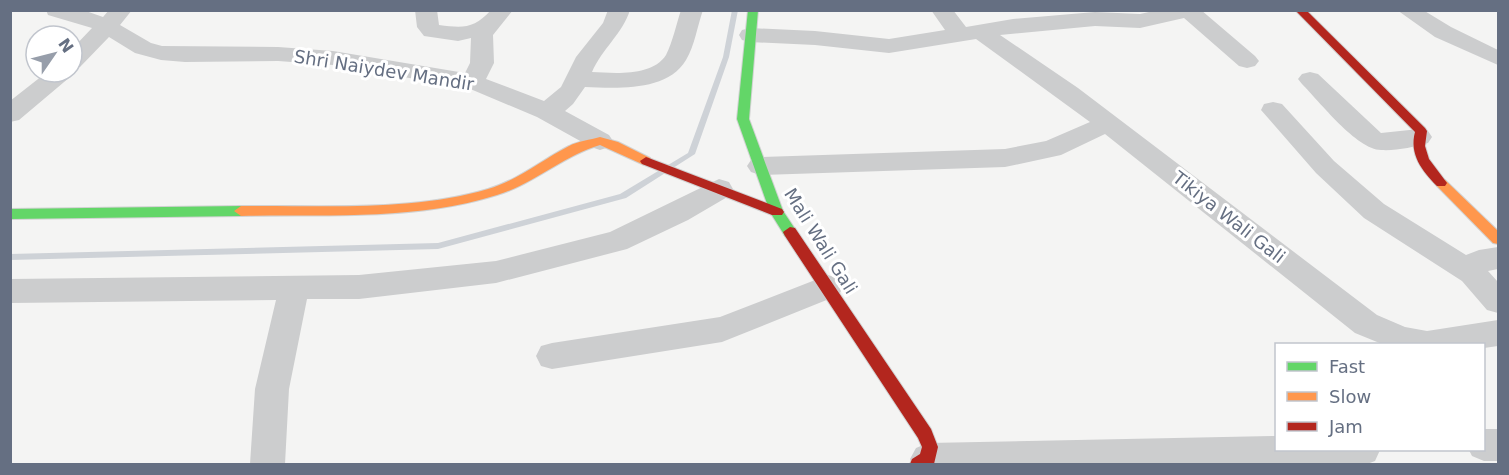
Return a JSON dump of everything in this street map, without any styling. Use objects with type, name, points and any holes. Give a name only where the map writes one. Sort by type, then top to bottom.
[{"type":"street","name":"Shri Naiydev Mandir","points":[[56,10],[86,18],[114,18],[143,48],[161,53],[278,54],[333,58],[473,82],[546,111],[600,141]]},
{"type":"street","points":[[426,10],[428,27],[432,32],[458,34],[484,29]]},
{"type":"street","points":[[473,82],[482,63],[481,42],[484,29],[503,10]]},
{"type":"street","points":[[546,111],[563,102],[579,79],[592,49],[611,30],[619,10]]},
{"type":"street","points":[[579,79],[641,78],[661,71],[675,61],[692,10]]},
{"type":"street","name":"Mali Wali Gali","points":[[753,10],[743,119],[777,212],[925,434],[930,447],[923,462]]},
{"type":"street","name":"Tikiya Wali Gali","points":[[941,10],[970,33],[1108,123],[1366,324],[1402,339],[1422,343]]},
{"type":"street","points":[[1300,10],[1412,120],[1421,131],[1417,143],[1419,153],[1427,165],[1463,208],[1498,239]]},
{"type":"street","points":[[1407,10],[1443,32],[1498,58]]},
{"type":"street","points":[[750,35],[815,38],[889,46],[1073,16],[1140,21],[1190,11],[1246,61]]},
{"type":"street","points":[[84,49],[114,18]]},
{"type":"street","points":[[1310,79],[1372,140],[1380,142],[1419,137]]},
{"type":"street","points":[[10,114],[47,84]]},
{"type":"street","points":[[1272,110],[1326,167],[1374,211],[1472,273],[1498,301]]},
{"type":"street","points":[[760,166],[1005,158],[1052,149],[1108,123]]},
{"type":"street","points":[[10,214],[412,208],[458,202],[496,191],[532,174],[575,148],[600,141],[707,186],[777,212]]},
{"type":"street","points":[[10,291],[359,287],[496,272],[617,241],[678,213],[707,186]]},
{"type":"street","points":[[1472,273],[1473,265],[1479,261],[1498,258]]},
{"type":"street","points":[[552,356],[722,329],[828,287]]},
{"type":"street","points":[[268,465],[272,389],[294,288]]},
{"type":"street","name":"Tikiya Wali Gali","points":[[1433,343],[1498,333]]},
{"type":"street","points":[[923,462],[1326,451]]},
{"type":"waterway","points":[[10,257],[438,246],[623,196],[691,154],[726,57],[735,10]]},
{"type":"traffic: fast","points":[[753,10],[743,119],[777,212],[790,232]]},
{"type":"traffic: fast","points":[[10,214],[241,211]]},
{"type":"traffic: slow","points":[[241,211],[412,208],[458,202],[496,191],[532,174],[575,148],[600,141],[614,145],[646,161]]},
{"type":"traffic: slow","points":[[1441,183],[1498,239]]},
{"type":"traffic: jam","points":[[1300,10],[1421,131],[1419,146],[1422,159],[1441,183]]},
{"type":"traffic: jam","points":[[646,161],[777,212]]},
{"type":"traffic: jam","points":[[790,232],[925,434],[930,447],[928,459],[918,464]]}]
